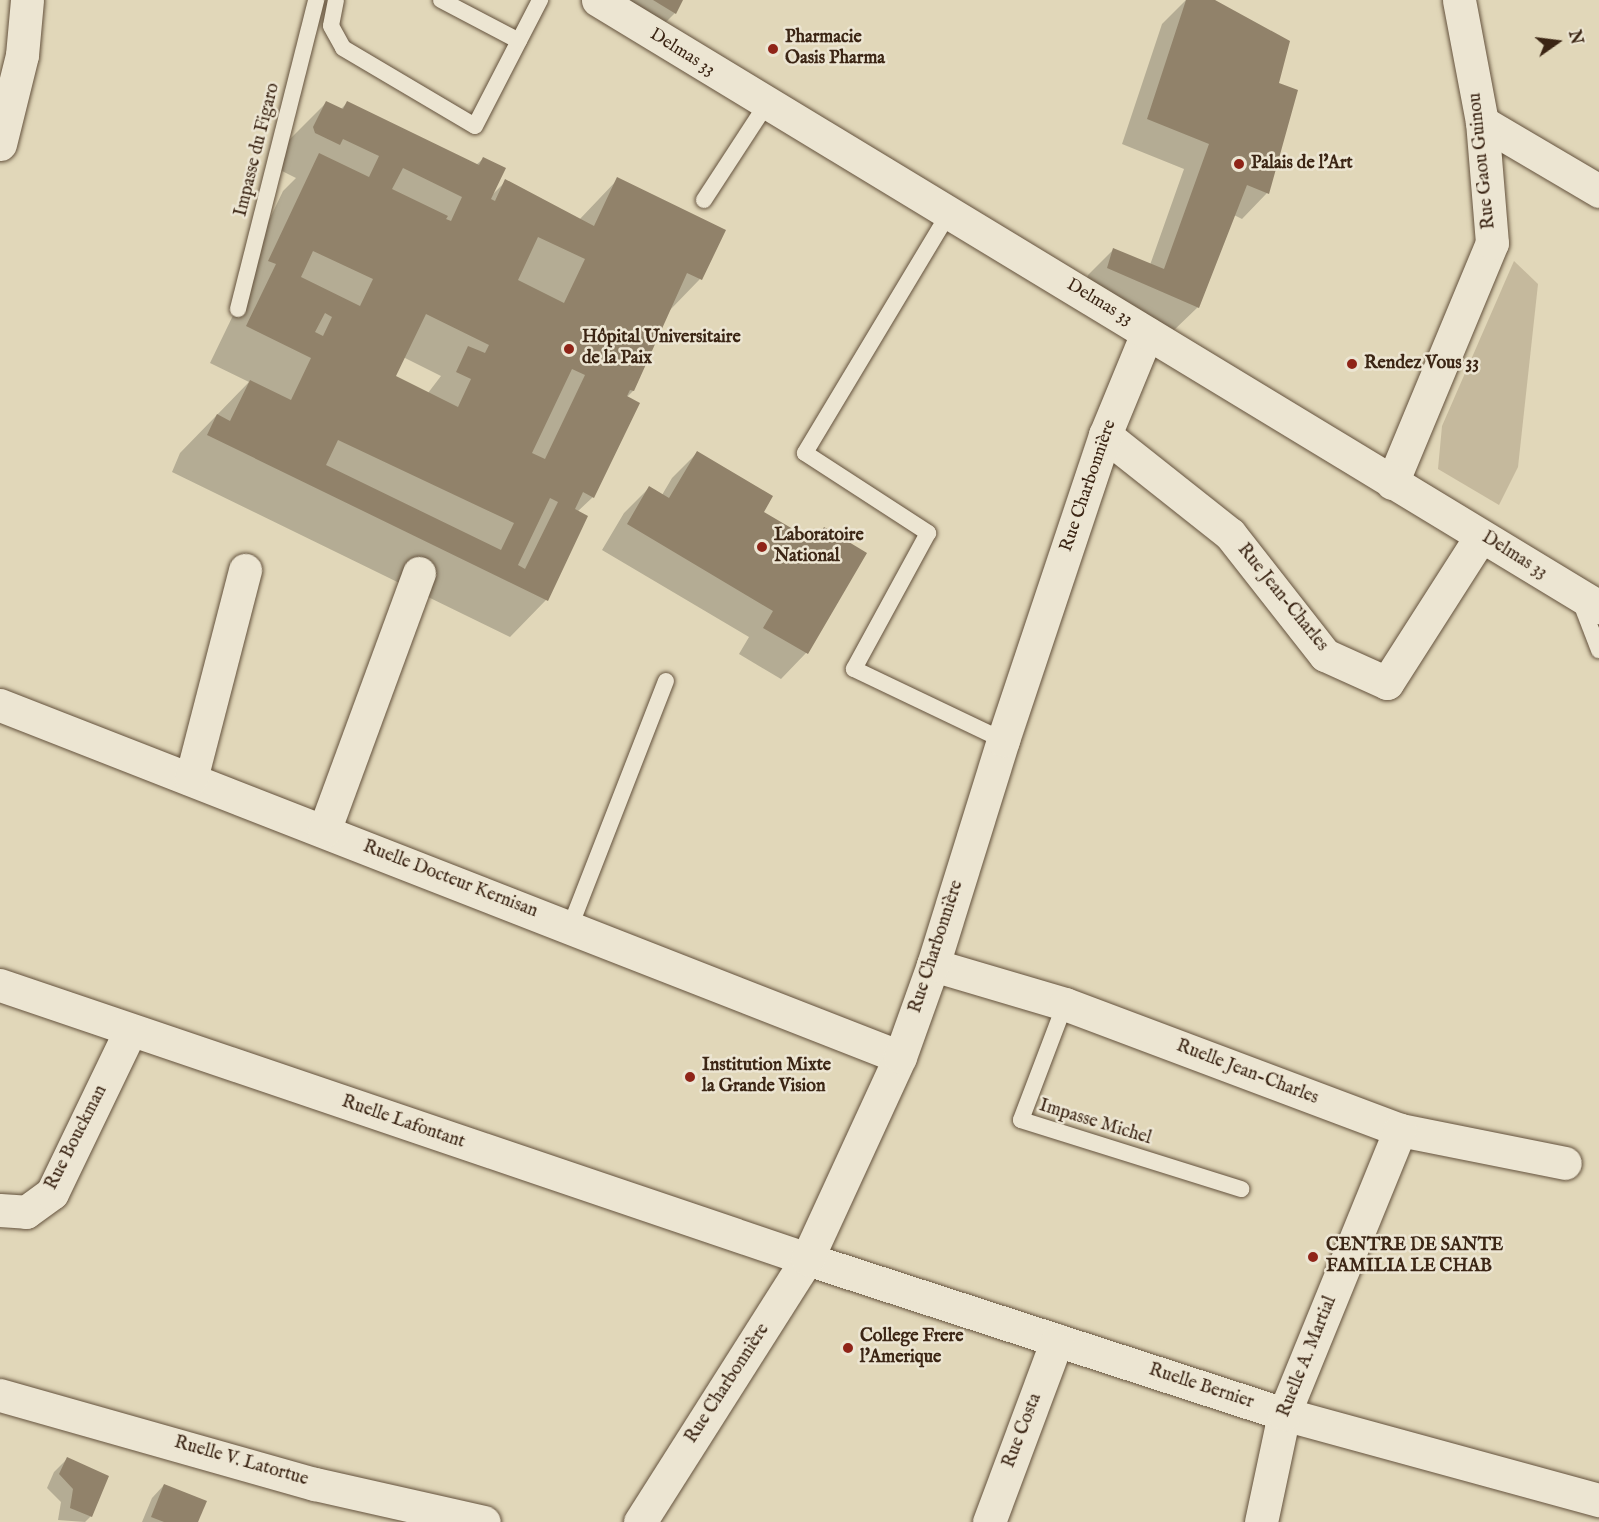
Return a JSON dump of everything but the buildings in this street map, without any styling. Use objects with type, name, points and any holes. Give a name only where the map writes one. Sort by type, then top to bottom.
[{"type":"street","points":[[0,144],[22,55],[27,0]]},
{"type":"street","name":"Delmas 33","points":[[598,0],[766,105],[949,213],[1588,601]]},
{"type":"street","name":"Rue Gaou Guinou","points":[[1392,483],[1492,243],[1482,122],[1459,0]]},
{"type":"street","points":[[1482,122],[1599,191]]},
{"type":"street","name":"Rue Charbonnière","points":[[640,1522],[807,1259],[900,1057],[933,965],[1003,740],[1106,435],[1147,333]]},
{"type":"street","name":"Rue Jean-Charles","points":[[1106,435],[1230,534],[1325,655],[1387,683],[1481,536]]},
{"type":"street","points":[[191,779],[245,570]]},
{"type":"street","points":[[324,831],[420,573]]},
{"type":"street","name":"Ruelle Docteur Kernisan","points":[[0,705],[900,1057]]},
{"type":"street","name":"Ruelle Jean-Charles","points":[[933,965],[1065,1004],[1400,1130],[1565,1163]]},
{"type":"street","name":"Ruelle Lafontant","points":[[0,985],[807,1259]]},
{"type":"street","name":"Rue Bouckman","points":[[0,1210],[26,1212],[52,1193],[130,1031]]},
{"type":"street","name":"Ruelle A. Martial","points":[[1261,1522],[1284,1414],[1400,1130]]},
{"type":"street","name":"Ruelle Bernier","points":[[807,1259],[1284,1414],[1599,1500]]},
{"type":"street","name":"Rue Costa","points":[[989,1522],[1057,1340]]},
{"type":"street","name":"Ruelle V. Latortue","points":[[0,1395],[315,1484],[484,1522]]},
{"type":"lane","name":"Impasse du Figaro","points":[[238,309],[316,0]]},
{"type":"lane","points":[[336,0],[331,26],[343,48],[475,126],[540,0]]},
{"type":"lane","points":[[441,0],[519,41]]},
{"type":"lane","points":[[704,200],[766,105]]},
{"type":"lane","points":[[949,213],[805,453],[928,533],[854,669],[1003,740]]},
{"type":"lane","points":[[1588,601],[1599,650]]},
{"type":"lane","points":[[570,927],[666,681]]},
{"type":"lane","name":"Impasse Michel","points":[[1065,1004],[1021,1120],[1241,1189]]},
{"type":"shaded area","points":[[1514,261],[1538,284],[1518,467],[1499,505],[1438,469],[1442,426]]},
{"type":"place","name":"Pharmacie Oasis Pharma","points":[[773,49]]},
{"type":"place","name":"Palais de l'Art","points":[[1239,164]]},
{"type":"place","name":"Hôpital Universitaire de la Paix","points":[[569,349]]},
{"type":"place","name":"Rendez Vous 33","points":[[1352,364]]},
{"type":"place","name":"Laboratoire National","points":[[762,547]]},
{"type":"place","name":"Institution Mixte la Grande Vision","points":[[690,1077]]},
{"type":"place","name":"CENTRE DE SANTE FAMILIA LE CHAB","points":[[1313,1257]]},
{"type":"place","name":"College Frere l'Amerique","points":[[848,1348]]}]
